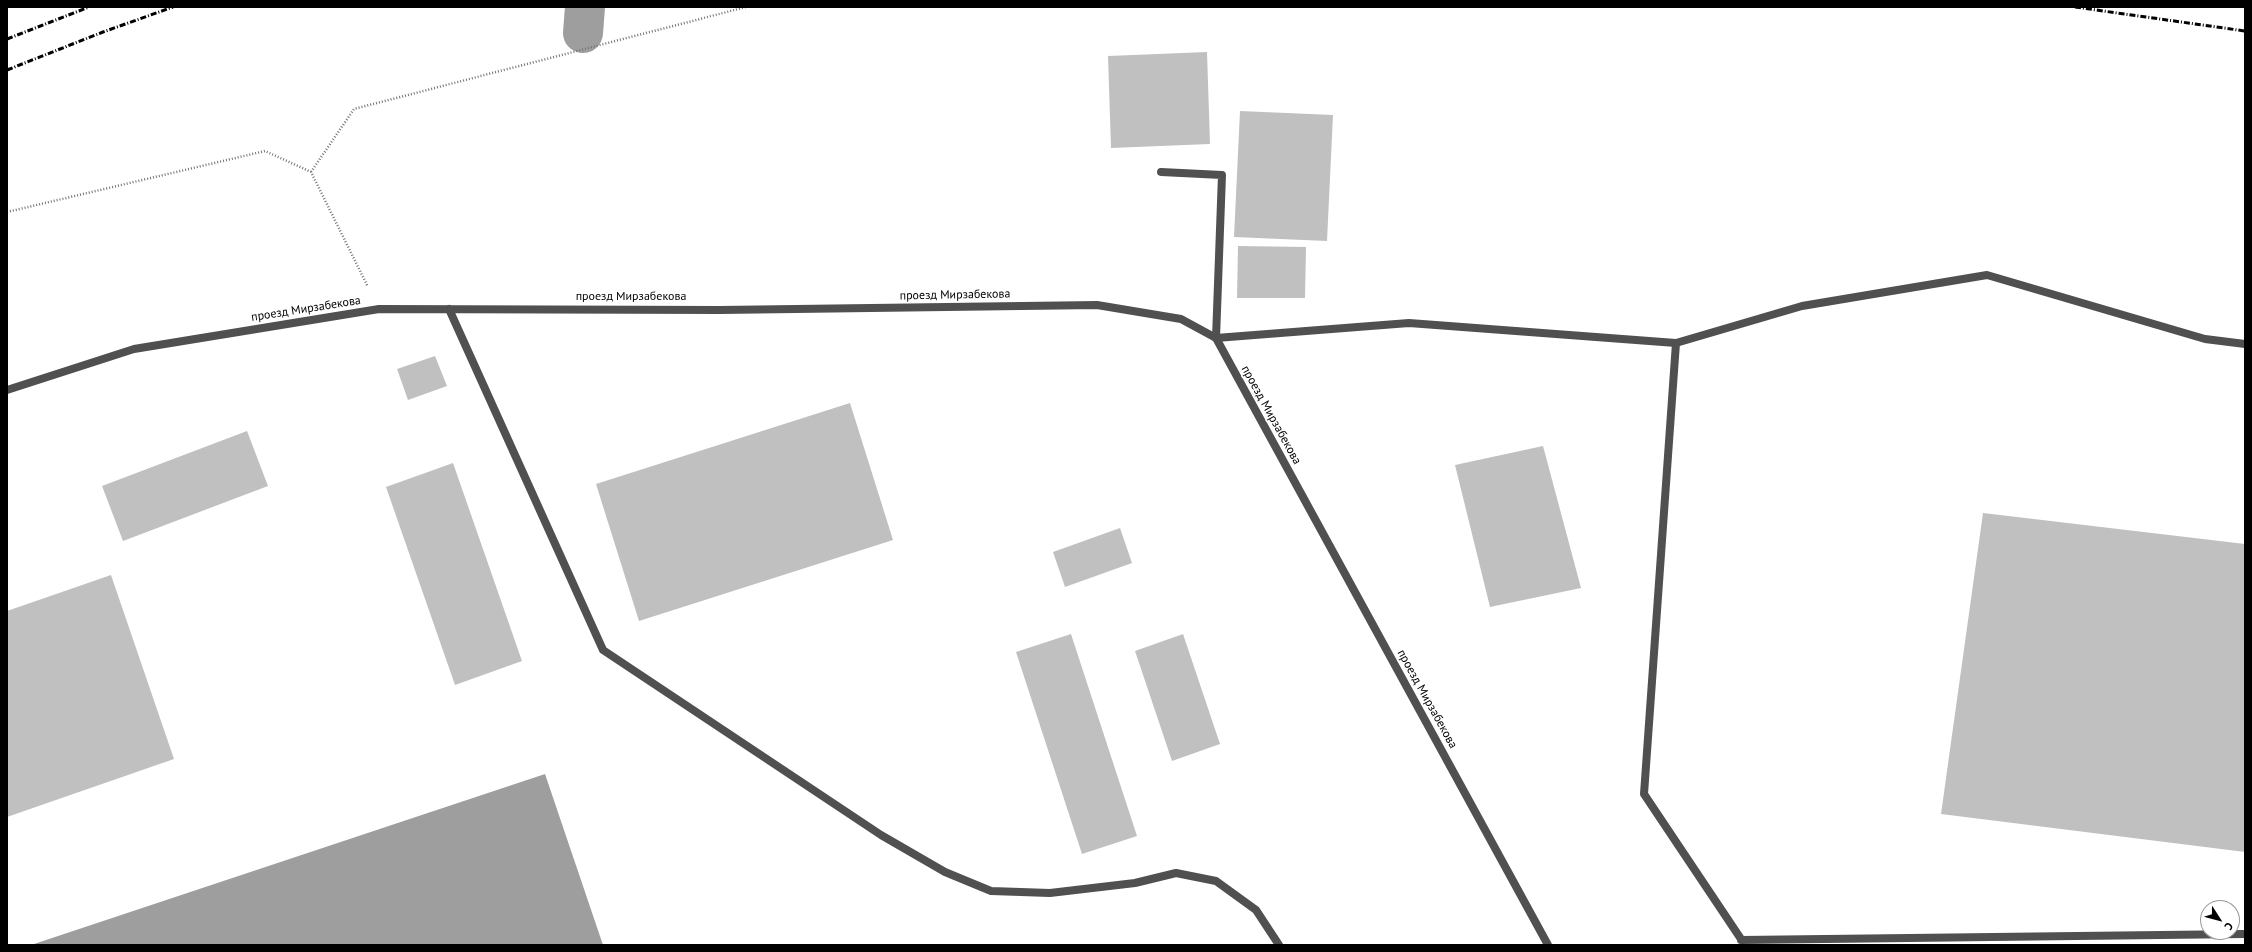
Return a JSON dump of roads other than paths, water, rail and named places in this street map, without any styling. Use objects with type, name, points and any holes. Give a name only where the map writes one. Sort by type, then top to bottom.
[{"type":"street","points":[[1161,172],[1222,175],[1216,338],[1409,322],[1676,343],[1802,306],[1987,275],[2205,340],[2245,344]]},
{"type":"street","name":"проезд Мирзабекова","points":[[7,390],[134,349],[379,309],[720,310],[1097,305],[1180,319],[1216,338],[1548,945]]},
{"type":"street","points":[[449,309],[602,650],[881,835],[945,872],[992,890],[1050,893],[1135,883],[1176,872],[1216,881],[1256,910],[1279,945]]},
{"type":"street","points":[[1676,343],[1644,794],[1743,943],[2245,934]]},
{"type":"waterway","points":[[583,33],[585,7]]},
{"type":"railway","points":[[7,39],[89,7]]},
{"type":"railway","points":[[7,70],[103,32],[173,7]]},
{"type":"railway","points":[[2075,7],[2245,31]]}]
